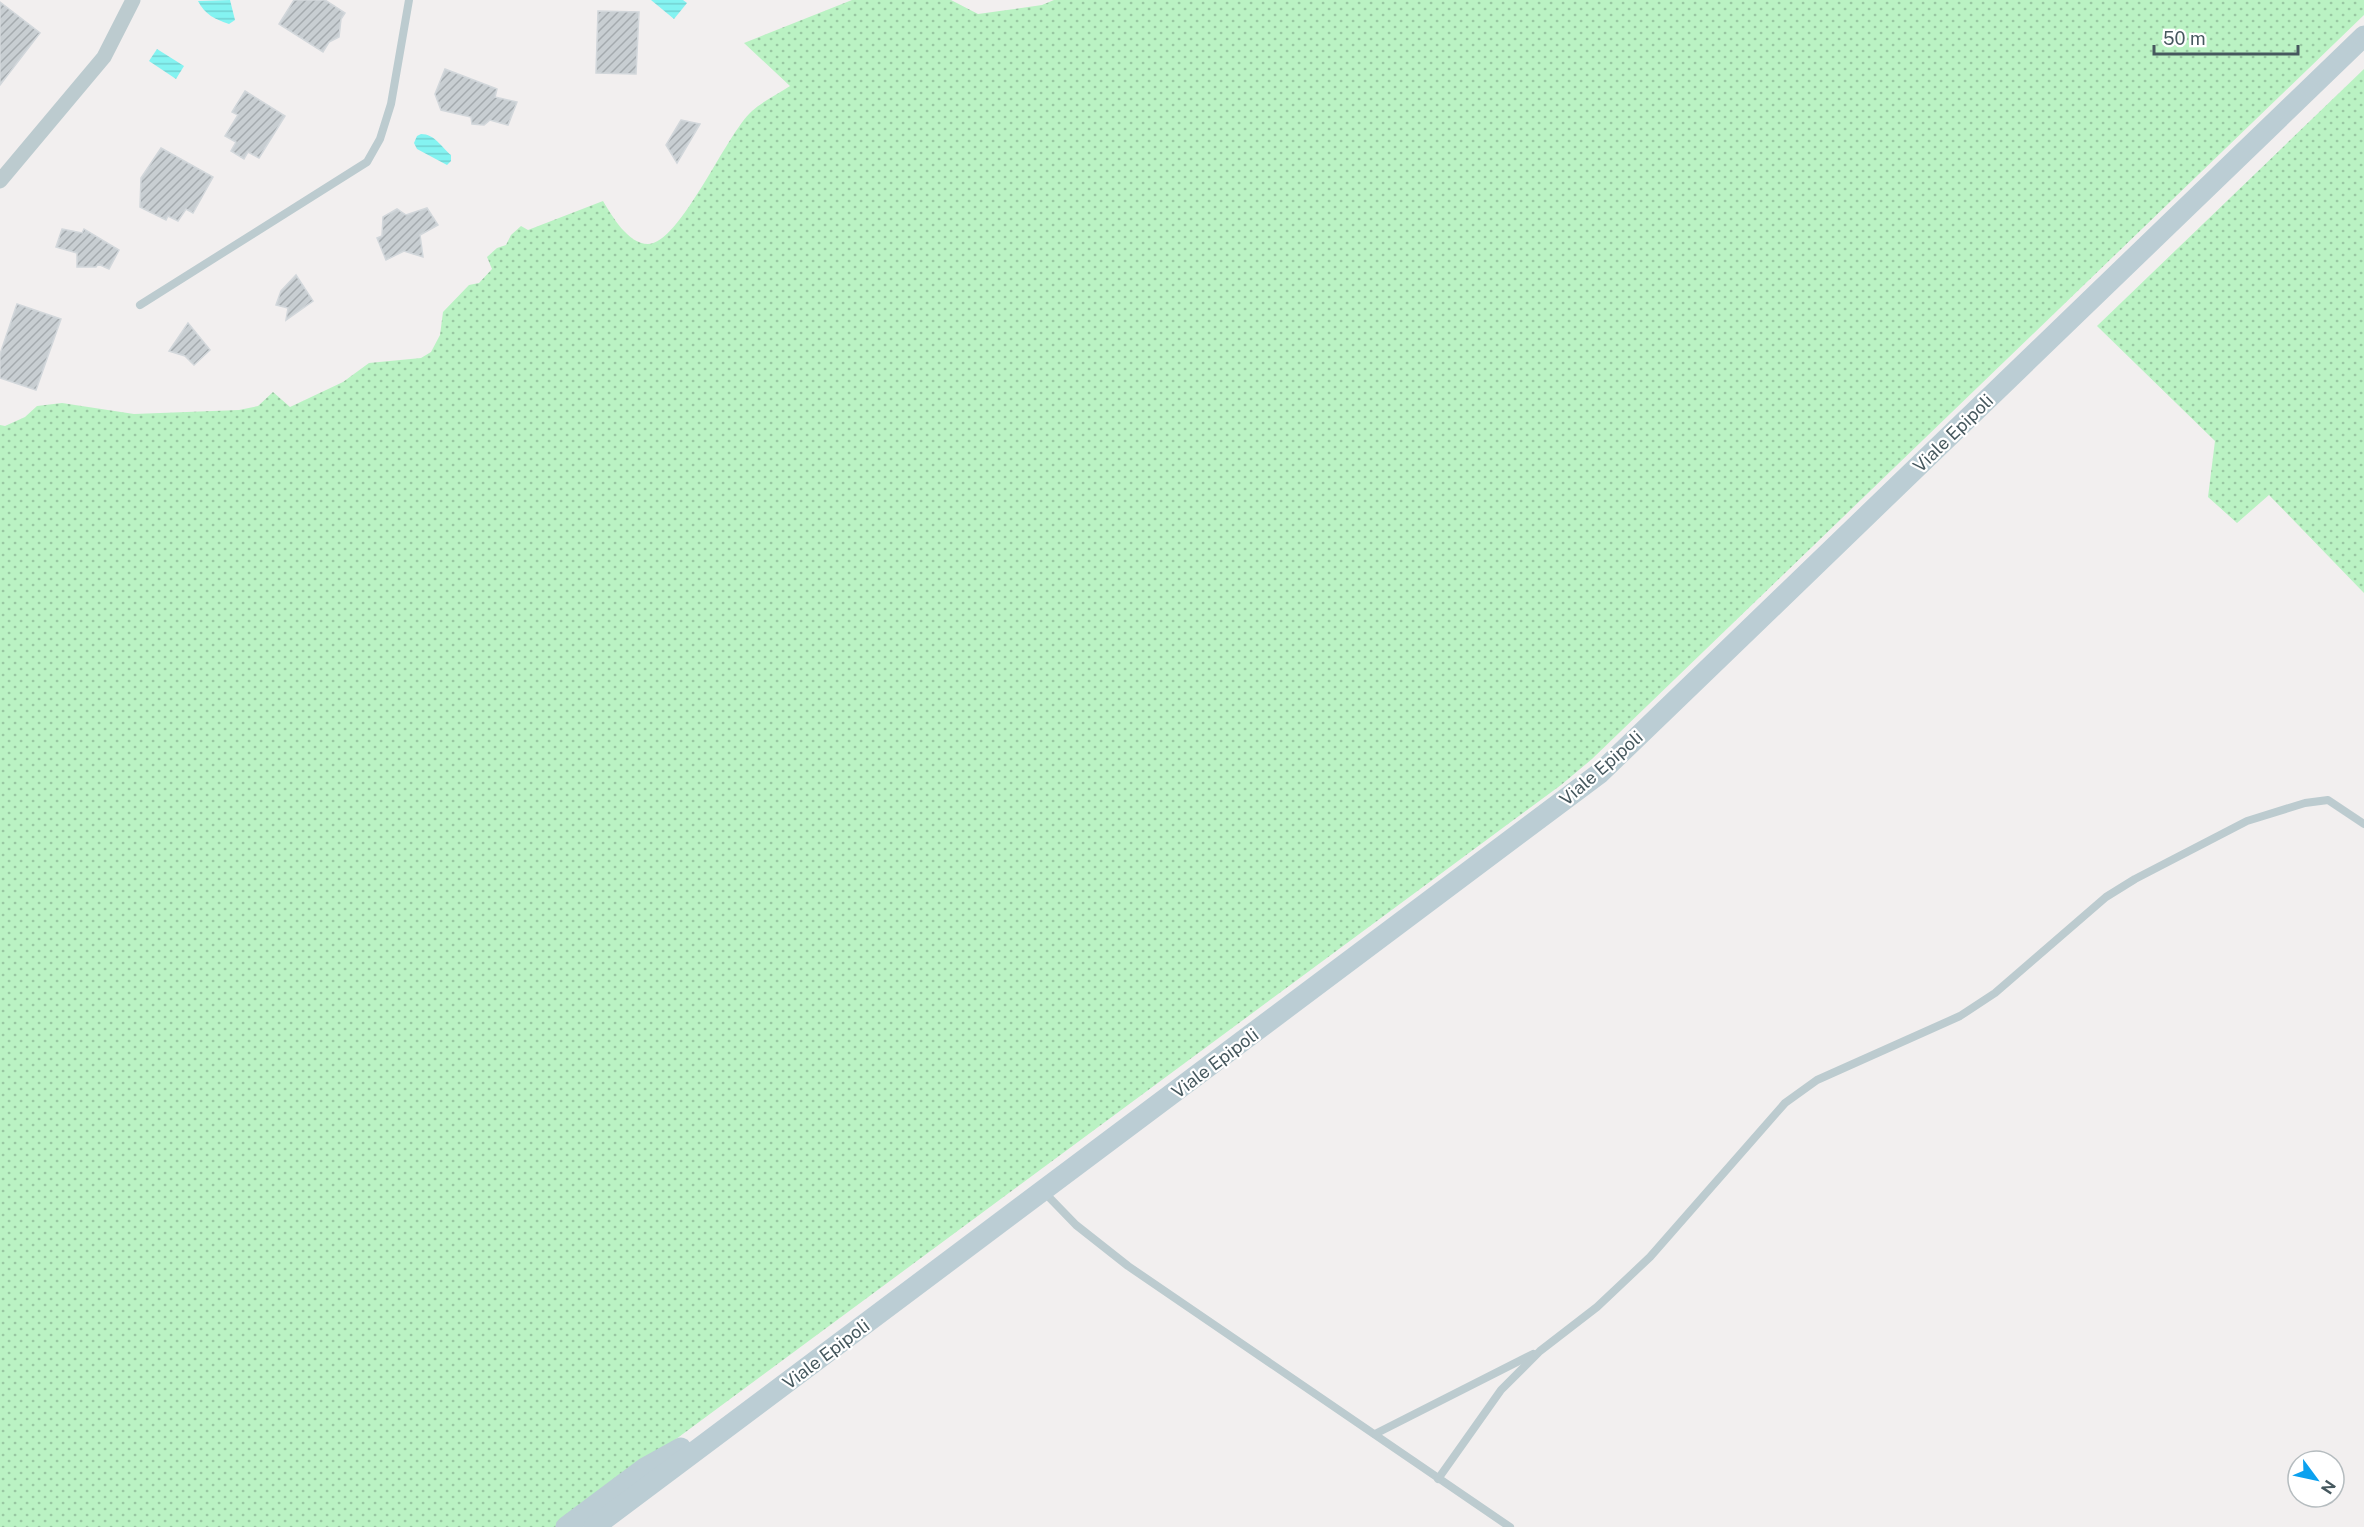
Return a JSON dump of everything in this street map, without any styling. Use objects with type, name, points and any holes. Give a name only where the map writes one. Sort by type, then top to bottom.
[{"type":"main road","name":"Viale Epipoli","points":[[757,1405],[1600,773],[2364,36]]},
{"type":"main road","points":[[566,1527],[645,1468],[757,1405]]},
{"type":"main road","points":[[594,1527],[757,1405]]},
{"type":"street","points":[[0,181],[104,57],[133,0]]},
{"type":"lane","points":[[140,305],[367,162],[380,139],[391,104],[409,0]]},
{"type":"lane","points":[[1438,1479],[1501,1390],[1540,1351],[1597,1306],[1650,1257],[1785,1103],[1817,1080],[1960,1016],[1995,993],[2106,897],[2135,879],[2247,821],[2304,803],[2328,800],[2364,824]]},
{"type":"lane","points":[[1044,1192],[1076,1225],[1128,1266],[1510,1527]]},
{"type":"lane","points":[[1375,1434],[1540,1351]]},
{"type":"lane","points":[[578,1527],[632,1487],[645,1468]]},
{"type":"green space","points":[[852,0],[951,0],[978,14],[1042,5],[1054,0],[2364,0],[2364,15],[1592,759],[1561,785],[557,1527],[0,1527],[0,425],[5,426],[25,417],[37,406],[62,403],[134,414],[239,410],[258,406],[273,392],[290,407],[343,382],[369,363],[421,358],[431,352],[440,335],[443,312],[469,285],[479,283],[492,269],[487,257],[497,248],[506,245],[511,235],[521,226],[528,230],[603,201],[621,228],[634,239],[648,244],[661,239],[688,208],[741,123],[756,107],[790,86],[744,43]]},
{"type":"green space","points":[[2364,69],[2364,593],[2269,495],[2237,523],[2208,497],[2215,441],[2097,326]]},
{"type":"water","points":[[230,0],[235,20],[229,24],[211,16],[198,1]]},
{"type":"water","points":[[651,0],[683,0],[687,3],[674,19]]},
{"type":"water","points":[[157,49],[184,66],[176,79],[149,61]]},
{"type":"water","points":[[421,134],[430,136],[451,155],[451,161],[447,165],[417,149],[414,143],[417,136]]},
{"type":"building","points":[[294,0],[325,0],[345,13],[341,19],[339,37],[329,42],[323,52],[279,24]]},
{"type":"building","points":[[0,2],[40,33],[0,85]]},
{"type":"building","points":[[598,11],[639,12],[636,74],[596,73]]},
{"type":"building","points":[[445,69],[497,89],[495,97],[517,102],[508,125],[490,120],[484,125],[472,124],[471,117],[441,110],[435,94]]},
{"type":"building","points":[[245,91],[285,116],[259,158],[248,152],[244,159],[231,151],[236,142],[225,136],[238,115],[232,112]]},
{"type":"building","points":[[681,120],[700,124],[677,163],[666,145]]},
{"type":"building","points":[[161,148],[213,177],[193,213],[186,209],[178,221],[168,216],[166,220],[140,207],[141,178]]},
{"type":"building","points":[[427,208],[438,225],[420,235],[423,257],[404,251],[386,260],[377,238],[382,236],[383,217],[397,209],[406,215]]},
{"type":"building","points":[[62,229],[82,233],[84,229],[119,250],[109,269],[98,264],[96,267],[77,267],[77,253],[56,247]]},
{"type":"building","points":[[296,275],[313,301],[286,320],[288,308],[276,305],[281,291]]},
{"type":"building","points":[[17,304],[61,319],[36,390],[0,378],[0,354]]},
{"type":"building","points":[[188,323],[210,350],[194,365],[185,356],[169,351]]}]
